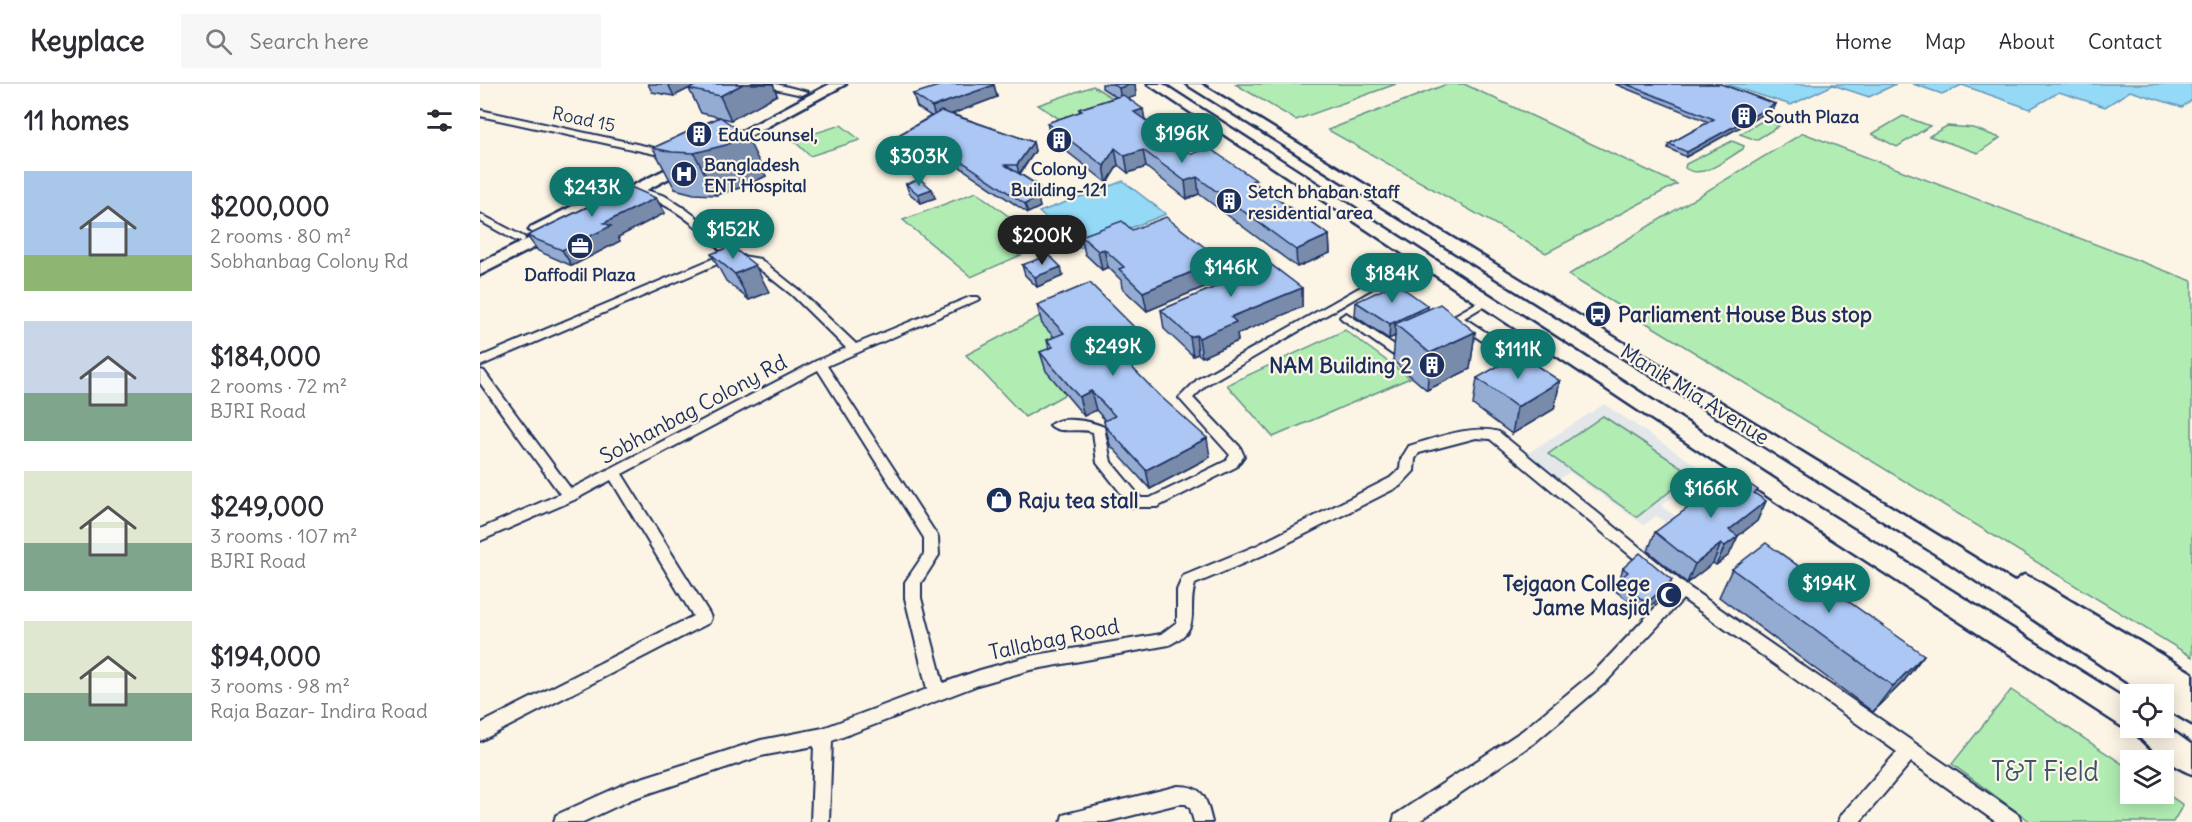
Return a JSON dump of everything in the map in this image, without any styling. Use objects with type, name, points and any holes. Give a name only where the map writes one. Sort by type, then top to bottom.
[{"type":"highway","points":[[480,270],[492,256],[520,239],[811,88],[840,84]]},
{"type":"highway","name":"Manik Mia Avenue","points":[[1154,84],[1417,258],[1955,607],[2120,711]]},
{"type":"highway","name":"Manik Mia Avenue","points":[[1192,84],[1953,554],[2192,712]]},
{"type":"highway","points":[[492,256],[636,190],[811,88]]},
{"type":"highway","points":[[1249,148],[1277,137]]},
{"type":"highway","points":[[1485,301],[1517,283]]},
{"type":"highway","points":[[1953,554],[2001,572],[2192,687]]},
{"type":"highway","points":[[2160,738],[2192,761]]},
{"type":"main road","points":[[758,84],[811,88]]},
{"type":"street","name":"Road 15","points":[[480,113],[681,156]]},
{"type":"street","points":[[636,190],[662,198],[680,210],[707,230],[730,255],[756,261],[796,293],[855,350]]},
{"type":"street","points":[[480,217],[520,239]]},
{"type":"street","points":[[480,362],[730,255]]},
{"type":"street","points":[[1057,425],[1088,425],[1100,430],[1104,463],[1137,503],[1152,503],[1231,464],[1237,456],[1235,450],[1185,398],[1202,382],[1417,258]]},
{"type":"street","name":"Sobhanbag Colony Rd","points":[[480,535],[569,496],[820,364],[974,299]]},
{"type":"street","points":[[1346,317],[1396,351],[1485,301]]},
{"type":"street","points":[[1455,318],[1529,367]]},
{"type":"street","points":[[820,364],[931,537],[932,555],[913,582],[913,598],[937,694]]},
{"type":"street","points":[[481,377],[569,496]]},
{"type":"street","name":"Tallabag Road","points":[[563,822],[629,791],[761,748],[823,736],[980,677],[1030,663],[1163,640],[1179,633],[1187,622],[1184,591],[1188,580],[1263,549],[1395,482],[1407,471],[1408,459],[1414,449],[1476,433],[1494,435],[1682,590]]},
{"type":"street","points":[[480,733],[703,618],[614,473]]},
{"type":"street","points":[[1402,822],[1412,818],[1537,729],[1600,677],[1682,590],[2012,822]]},
{"type":"street","points":[[820,822],[823,736]]},
{"type":"street","points":[[1848,822],[1909,751]]},
{"type":"street","points":[[1070,822],[1178,795],[1190,795],[1198,803],[1203,822]]},
{"type":"shaded area","points":[[1604,404],[1727,486],[1642,552],[1519,459]],"holes":[[[1569,472],[1644,525],[1656,516],[1671,527],[1644,548],[1555,483]],[[1698,477],[1718,490],[1681,520],[1661,506]]]},
{"type":"green space","points":[[1235,84],[1396,84],[1296,120]]},
{"type":"green space","points":[[1447,84],[1464,84],[1677,184],[1546,253],[1328,130]]},
{"type":"green space","points":[[1093,86],[1119,102],[1064,122],[1038,105]]},
{"type":"green space","points":[[1903,116],[1930,126],[1897,147],[1872,134]]},
{"type":"green space","points":[[1762,121],[1770,121],[1779,126],[1756,140],[1740,134]]},
{"type":"green space","points":[[841,125],[860,140],[810,156],[793,140]]},
{"type":"green space","points":[[1947,126],[1973,128],[2000,138],[1978,153],[1929,136]]},
{"type":"green space","points":[[1803,133],[2192,281],[2192,657],[1568,275]]},
{"type":"green space","points":[[1732,141],[1744,146],[1743,149],[1715,167],[1699,172],[1685,168],[1686,164]]},
{"type":"green space","points":[[976,192],[1046,244],[971,277],[903,220]]},
{"type":"green space","points":[[1042,315],[1106,371],[1025,417],[966,355]]},
{"type":"green space","points":[[1345,330],[1410,378],[1273,437],[1227,385]]},
{"type":"green space","points":[[1603,416],[1692,474],[1637,517],[1548,454]]},
{"type":"green space","name":"T&T Field","points":[[2011,690],[2120,762],[2120,804],[2174,804],[2174,799],[2183,805],[2173,822],[2031,822],[1952,764]]},
{"type":"water","points":[[1725,84],[1896,84],[1869,97],[1833,85],[1791,105]]},
{"type":"water","points":[[1913,84],[2192,84],[2192,100],[2182,107],[2130,91],[2105,107],[2059,92],[2030,109],[1962,85],[1942,94]]},
{"type":"water","points":[[1123,181],[1166,214],[1080,248],[1039,212]]},
{"type":"building","points":[[699,84],[743,84],[720,96],[689,89]]},
{"type":"building","points":[[945,84],[994,85],[932,107],[913,94]]},
{"type":"building","points":[[1113,84],[1132,84],[1119,88]]},
{"type":"building","name":"South Plaza","points":[[1626,84],[1721,84],[1775,104],[1687,152],[1669,144],[1714,119]]},
{"type":"building","points":[[1123,95],[1143,109],[1134,112],[1192,154],[1209,148],[1256,180],[1251,181],[1329,235],[1296,250],[1197,177],[1185,181],[1143,150],[1125,156],[1115,148],[1104,166],[1047,123],[1082,111],[1079,109]]},
{"type":"building","points":[[941,111],[1033,142],[1017,165],[1005,165],[1039,186],[1027,191],[1038,198],[1025,204],[939,146],[895,137]]},
{"type":"building","points":[[720,117],[746,135],[726,145],[694,153],[653,148]]},
{"type":"building","points":[[920,179],[932,189],[918,194],[906,184]]},
{"type":"building","points":[[624,184],[656,198],[604,223],[611,226],[562,250],[527,236],[602,200],[596,197]]},
{"type":"building","points":[[1166,217],[1221,260],[1143,292],[1119,269],[1124,267],[1104,249],[1098,251],[1081,236],[1122,221],[1132,230]]},
{"type":"building","points":[[731,246],[755,265],[735,274],[711,254]]},
{"type":"building","points":[[1049,255],[1061,267],[1035,277],[1022,265]]},
{"type":"building","points":[[1261,257],[1302,288],[1231,317],[1236,322],[1199,338],[1196,335],[1190,337],[1161,310],[1234,279],[1225,272]]},
{"type":"building","points":[[1090,283],[1136,329],[1107,342],[1159,395],[1207,438],[1146,470],[1105,426],[1104,421],[1115,416],[1091,391],[1079,397],[1040,352],[1053,347],[1047,340],[1064,333],[1037,305]]},
{"type":"building","points":[[1396,283],[1428,306],[1390,324],[1356,302]]},
{"type":"building","points":[[1440,304],[1475,332],[1430,353],[1395,324]]},
{"type":"building","points":[[1519,354],[1560,381],[1517,407],[1477,378]]},
{"type":"building","points":[[1734,474],[1758,490],[1754,493],[1766,501],[1729,530],[1738,536],[1725,546],[1721,544],[1695,564],[1655,532]]},
{"type":"building","points":[[1766,543],[1924,655],[1893,686],[1732,569]]},
{"type":"building","points":[[1640,553],[1672,580],[1647,603],[1617,581],[1628,572],[1623,568]]},
{"type":"place","name":"South Plaza","points":[[1744,116]]},
{"type":"place","name":"EduCounsel,","points":[[699,134]]},
{"type":"place","name":"Colony Building-121","points":[[1059,140]]},
{"type":"place","name":"Bangladesh ENT Hospital","points":[[684,174]]},
{"type":"place","name":"Setch bhaban staff residential area","points":[[1229,201]]},
{"type":"place","name":"Daffodil Plaza","points":[[580,246]]},
{"type":"place","name":"Parliament House Bus stop","points":[[1598,314]]},
{"type":"place","name":"NAM Building 2","points":[[1432,365]]},
{"type":"place","name":"Raju tea stall","points":[[999,500]]},
{"type":"place","name":"Tejgaon College Jame Masjid","points":[[1669,595]]}]
